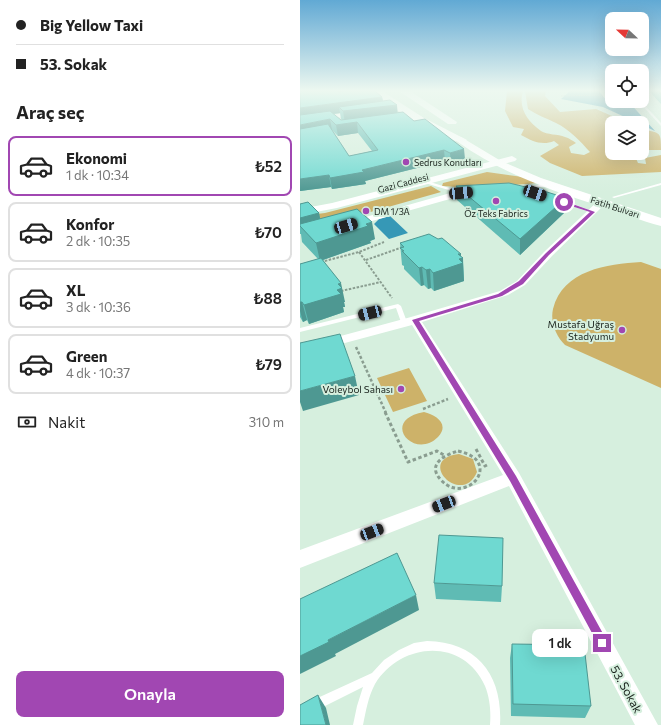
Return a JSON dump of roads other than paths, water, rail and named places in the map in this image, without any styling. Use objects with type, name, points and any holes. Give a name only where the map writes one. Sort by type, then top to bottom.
[{"type":"highway","points":[[436,125],[463,133]]},
{"type":"highway","points":[[450,125],[463,133]]},
{"type":"highway","points":[[451,125],[463,133]]},
{"type":"highway","points":[[455,125],[463,133]]},
{"type":"main road","name":"Fatih Bulvarı","points":[[463,133],[522,173],[602,203],[661,222]]},
{"type":"main road","name":"Fatih Bulvarı","points":[[501,160],[661,211]]},
{"type":"street","points":[[300,212],[333,206],[426,182],[501,160]]},
{"type":"street","name":"Gazi Caddesi","points":[[300,204],[343,199],[501,160]]},
{"type":"street","points":[[463,172],[492,169],[522,173]]},
{"type":"street","points":[[340,227],[464,193]]},
{"type":"street","points":[[300,351],[410,321],[504,293],[521,282],[602,203]]},
{"type":"street","name":"53. Sokak","points":[[410,321],[513,478],[647,725]]},
{"type":"street","points":[[300,559],[513,478]]},
{"type":"lane","points":[[426,182],[464,193]]},
{"type":"lane","points":[[614,197],[661,184]]},
{"type":"lane","points":[[514,188],[552,185]]},
{"type":"lane","points":[[521,188],[535,193]]},
{"type":"lane","points":[[557,200],[593,212]]},
{"type":"lane","points":[[300,330],[398,306],[410,321]]},
{"type":"lane","points":[[358,725],[362,700],[375,676],[393,658],[413,647],[436,644],[457,649],[475,662],[489,682],[496,708],[495,725]]},
{"type":"lane","points":[[307,709],[375,676]]},
{"type":"water","points":[[649,125],[649,125],[655,131],[649,128]]},
{"type":"water","points":[[390,216],[408,233],[389,239],[374,224],[379,219]]},
{"type":"place","name":"Sedrus Konutları","points":[[406,162]]},
{"type":"place","name":"Öz Teks Fabrics","points":[[496,201]]},
{"type":"place","name":"DM 1/3A","points":[[366,211]]},
{"type":"place","name":"Mustafa Uğraş Stadyumu","points":[[622,330]]},
{"type":"place","name":"Voleybol Sahası","points":[[401,389]]}]
